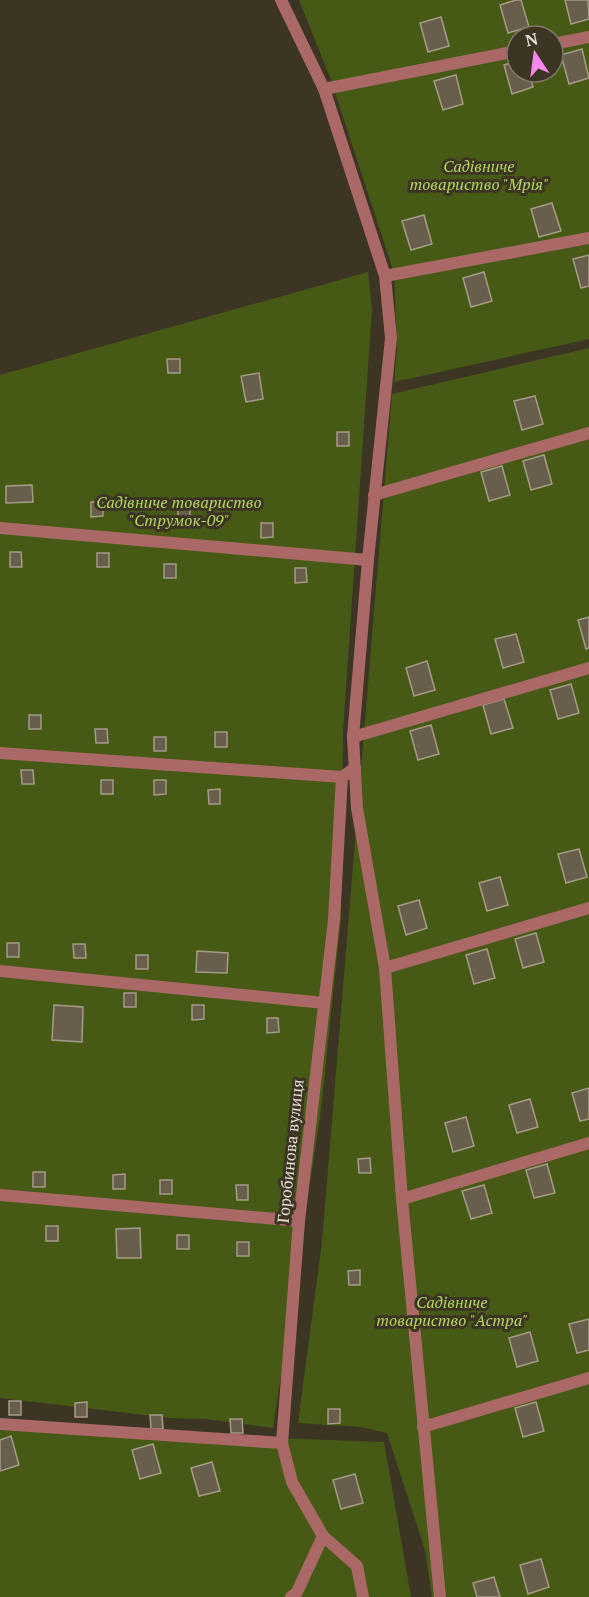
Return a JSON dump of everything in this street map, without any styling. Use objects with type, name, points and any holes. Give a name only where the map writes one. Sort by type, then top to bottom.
[{"type":"street","points":[[280,0],[324,88],[385,276],[391,338],[374,495],[353,737],[357,808],[385,968],[402,1199],[440,1597]]},
{"type":"street","points":[[565,42],[589,37]]},
{"type":"street","points":[[324,88],[505,53]]},
{"type":"street","points":[[385,276],[589,238]]},
{"type":"street","points":[[374,495],[589,433]]},
{"type":"street","points":[[0,528],[368,560]]},
{"type":"street","points":[[353,737],[589,668]]},
{"type":"street","points":[[0,753],[342,777],[355,768]]},
{"type":"street","name":"Горобинова вулиця","points":[[342,777],[334,920],[298,1221],[282,1443],[292,1482],[323,1536],[357,1566],[363,1597]]},
{"type":"street","points":[[385,968],[589,908]]},
{"type":"street","points":[[0,971],[324,1003]]},
{"type":"street","points":[[402,1199],[589,1143]]},
{"type":"street","points":[[0,1195],[298,1221]]},
{"type":"street","points":[[423,1427],[589,1377]]},
{"type":"street","points":[[0,1424],[282,1443]]},
{"type":"street","points":[[291,1597],[297,1592],[323,1536]]},
{"type":"green space","name":"Садівниче товариство \"Мрія\"","points":[[299,0],[589,0],[589,339],[394,382],[397,349],[394,273],[330,77]]},
{"type":"green space","name":"Садівниче товариство \"Струмок-09\"","points":[[368,272],[372,309],[343,731],[341,918],[321,1110],[273,1428],[0,1398],[0,375]]},
{"type":"green space","name":"Садівниче товариство \"Астра\"","points":[[589,348],[589,1597],[432,1597],[425,1550],[387,1433],[361,1427],[298,1423],[322,1242],[392,394]]},
{"type":"green space","points":[[0,1428],[384,1442],[411,1597],[0,1597]]},
{"type":"building","points":[[521,0],[528,24],[505,24],[500,5]]},
{"type":"building","points":[[565,0],[588,0],[589,19],[571,24]]},
{"type":"building","points":[[441,17],[449,46],[428,52],[420,23]]},
{"type":"building","points":[[582,49],[589,78],[569,84],[565,70],[565,54]]},
{"type":"building","points":[[456,75],[463,104],[443,110],[434,81]]},
{"type":"building","points":[[509,84],[532,84],[533,87],[512,94]]},
{"type":"building","points":[[552,203],[561,231],[539,237],[531,209]]},
{"type":"building","points":[[424,215],[432,244],[411,250],[402,221]]},
{"type":"building","points":[[589,255],[589,286],[581,288],[573,259]]},
{"type":"building","points":[[484,272],[492,301],[471,307],[463,278]]},
{"type":"building","points":[[167,359],[180,359],[180,373],[168,373]]},
{"type":"building","points":[[259,373],[263,399],[246,402],[241,376]]},
{"type":"building","points":[[535,396],[543,424],[522,430],[514,401]]},
{"type":"building","points":[[337,432],[349,432],[349,446],[337,446]]},
{"type":"building","points":[[544,455],[552,484],[531,490],[523,461]]},
{"type":"building","points":[[502,466],[510,495],[489,501],[481,472]]},
{"type":"building","points":[[32,485],[33,502],[6,503],[6,486]]},
{"type":"building","points":[[91,502],[103,502],[103,516],[91,517]]},
{"type":"building","points":[[178,507],[190,507],[190,521],[178,522]]},
{"type":"building","points":[[261,523],[273,523],[273,537],[261,538]]},
{"type":"building","points":[[10,552],[21,552],[22,567],[10,567]]},
{"type":"building","points":[[97,553],[109,553],[109,567],[97,567]]},
{"type":"building","points":[[164,564],[176,564],[176,578],[164,578]]},
{"type":"building","points":[[295,568],[306,568],[307,582],[295,583]]},
{"type":"building","points":[[589,617],[589,648],[586,649],[578,620]]},
{"type":"building","points":[[516,634],[524,662],[503,668],[495,639]]},
{"type":"building","points":[[427,661],[435,690],[414,696],[406,668]]},
{"type":"building","points":[[571,684],[579,713],[558,719],[550,690]]},
{"type":"building","points":[[504,699],[513,728],[491,734],[483,705]]},
{"type":"building","points":[[29,715],[41,715],[41,729],[29,729]]},
{"type":"building","points":[[431,725],[439,754],[418,760],[410,731]]},
{"type":"building","points":[[95,729],[107,729],[108,743],[96,743]]},
{"type":"building","points":[[215,732],[227,732],[227,747],[215,747]]},
{"type":"building","points":[[154,737],[166,737],[166,751],[154,751]]},
{"type":"building","points":[[21,770],[33,770],[34,784],[22,784]]},
{"type":"building","points":[[101,780],[113,780],[113,794],[101,794]]},
{"type":"building","points":[[154,780],[166,780],[166,794],[154,795]]},
{"type":"building","points":[[220,789],[220,804],[209,804],[208,790]]},
{"type":"building","points":[[579,849],[587,877],[566,883],[558,854]]},
{"type":"building","points":[[500,877],[508,905],[487,911],[479,883]]},
{"type":"building","points":[[419,900],[427,928],[406,935],[398,906]]},
{"type":"building","points":[[536,933],[544,962],[523,968],[515,939]]},
{"type":"building","points":[[7,943],[19,943],[19,957],[7,957]]},
{"type":"building","points":[[73,944],[85,944],[86,958],[74,958]]},
{"type":"building","points":[[487,949],[495,978],[474,984],[466,955]]},
{"type":"building","points":[[197,951],[228,953],[227,973],[196,972]]},
{"type":"building","points":[[136,955],[148,955],[148,969],[136,969]]},
{"type":"building","points":[[124,993],[136,993],[136,1007],[124,1007]]},
{"type":"building","points":[[54,1005],[83,1007],[82,1042],[52,1040]]},
{"type":"building","points":[[192,1005],[204,1005],[204,1019],[192,1020]]},
{"type":"building","points":[[267,1018],[278,1018],[279,1032],[267,1033]]},
{"type":"building","points":[[589,1088],[589,1119],[580,1121],[572,1093]]},
{"type":"building","points":[[530,1099],[538,1127],[517,1133],[509,1105]]},
{"type":"building","points":[[466,1117],[474,1146],[453,1152],[445,1123]]},
{"type":"building","points":[[370,1158],[371,1173],[359,1173],[358,1159]]},
{"type":"building","points":[[547,1164],[555,1193],[534,1198],[526,1170]]},
{"type":"building","points":[[33,1172],[45,1172],[45,1187],[33,1187]]},
{"type":"building","points":[[125,1174],[125,1189],[113,1189],[113,1175]]},
{"type":"building","points":[[160,1180],[172,1180],[172,1194],[160,1194]]},
{"type":"building","points":[[236,1185],[248,1185],[248,1200],[237,1200]]},
{"type":"building","points":[[484,1185],[492,1213],[471,1219],[462,1191]]},
{"type":"building","points":[[46,1226],[58,1226],[58,1241],[46,1241]]},
{"type":"building","points":[[140,1228],[141,1258],[117,1258],[116,1229]]},
{"type":"building","points":[[177,1235],[189,1235],[189,1249],[177,1249]]},
{"type":"building","points":[[237,1242],[249,1242],[249,1256],[237,1256]]},
{"type":"building","points":[[360,1270],[360,1285],[349,1285],[348,1271]]},
{"type":"building","points":[[589,1319],[589,1350],[577,1353],[569,1324]]},
{"type":"building","points":[[530,1332],[538,1361],[517,1367],[509,1338]]},
{"type":"building","points":[[9,1401],[21,1401],[21,1415],[9,1415]]},
{"type":"building","points":[[87,1402],[87,1417],[75,1417],[75,1403]]},
{"type":"building","points":[[536,1402],[544,1431],[523,1437],[515,1408]]},
{"type":"building","points":[[328,1409],[340,1409],[340,1423],[328,1424]]},
{"type":"building","points":[[150,1415],[162,1415],[163,1429],[151,1429]]},
{"type":"building","points":[[230,1419],[242,1419],[243,1433],[231,1433]]},
{"type":"building","points":[[11,1436],[19,1465],[0,1471],[0,1440]]},
{"type":"building","points":[[153,1444],[161,1473],[140,1479],[132,1450]]},
{"type":"building","points":[[212,1462],[220,1491],[199,1496],[191,1468]]},
{"type":"building","points":[[355,1474],[363,1503],[341,1509],[333,1480]]},
{"type":"building","points":[[541,1559],[549,1587],[528,1594],[520,1565]]},
{"type":"building","points":[[494,1577],[500,1597],[477,1597],[473,1583]]}]
